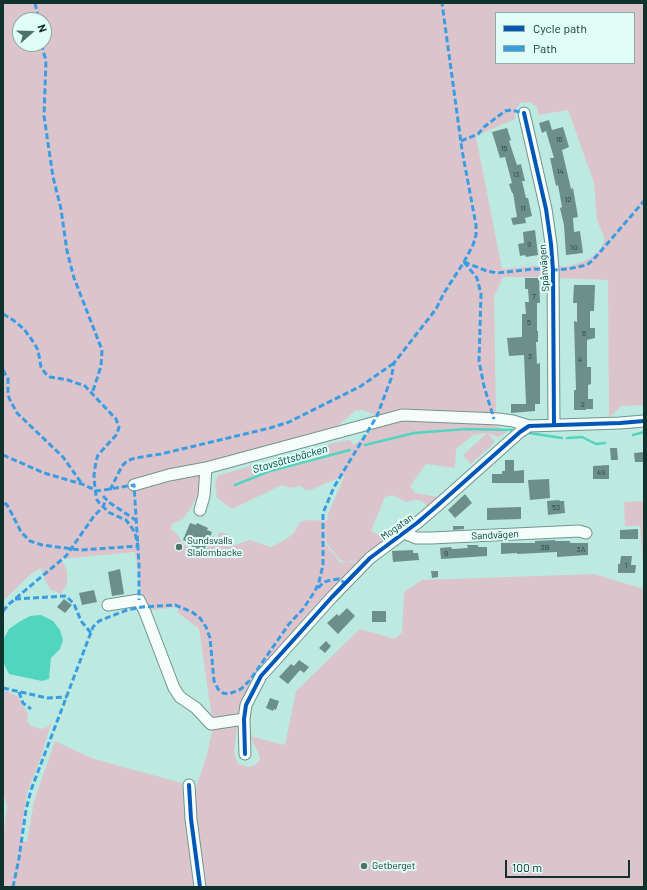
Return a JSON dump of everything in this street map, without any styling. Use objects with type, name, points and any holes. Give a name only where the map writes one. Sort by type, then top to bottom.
[{"type":"street","name":"Spånvägen","points":[[524,113],[546,209],[553,270],[554,425]]},
{"type":"street","points":[[134,485],[169,475],[206,468],[402,414],[499,419],[513,421],[529,426],[644,421]]},
{"type":"street","name":"Mogatan","points":[[245,754],[244,719],[246,705],[261,676],[332,597],[370,558],[438,505],[529,426]]},
{"type":"street","points":[[200,510],[204,496],[206,468]]},
{"type":"street","name":"Sandvägen","points":[[404,532],[416,538],[579,531],[586,533]]},
{"type":"street","points":[[108,605],[139,600],[174,688],[180,697],[196,708],[211,724],[244,719]]},
{"type":"street","points":[[189,785],[191,819],[200,887]]},
{"type":"shaded area","points":[[3,3],[644,3],[644,405],[621,406],[609,418],[608,280],[558,278],[558,264],[563,267],[589,259],[600,250],[605,239],[597,220],[594,183],[568,110],[538,115],[537,107],[530,102],[520,103],[516,109],[515,119],[476,136],[502,269],[546,265],[547,277],[503,277],[494,297],[496,414],[405,410],[377,416],[363,410],[355,411],[335,428],[198,464],[200,485],[197,496],[183,519],[172,524],[171,529],[177,534],[184,545],[206,552],[212,536],[217,538],[219,532],[228,534],[226,545],[232,546],[250,540],[271,547],[285,540],[294,533],[300,522],[308,520],[327,521],[328,514],[345,475],[311,490],[305,490],[301,486],[290,488],[282,485],[232,509],[217,498],[215,484],[218,475],[337,442],[350,440],[354,445],[380,424],[408,419],[486,423],[497,426],[507,432],[498,437],[488,433],[495,442],[471,464],[463,455],[487,433],[473,435],[456,449],[455,468],[426,464],[410,486],[415,493],[438,497],[429,508],[422,501],[414,500],[406,502],[393,495],[385,497],[371,531],[387,539],[357,562],[352,561],[346,563],[357,563],[237,713],[221,720],[212,718],[199,629],[177,612],[179,607],[149,610],[145,606],[140,587],[135,552],[61,559],[67,571],[67,584],[61,594],[50,589],[41,568],[31,574],[3,600]],"holes":[[[326,522],[326,542],[339,559],[346,563],[339,562],[325,543]]]},
{"type":"shaded area","points":[[644,501],[644,576],[640,526],[625,526],[624,502]]},
{"type":"shaded area","points":[[594,574],[644,589],[644,887],[206,887],[195,812],[194,794],[206,758],[213,728],[235,724],[237,726],[234,753],[238,764],[250,767],[259,761],[260,757],[249,736],[285,745],[296,691],[360,629],[395,639],[402,632],[404,592],[422,580]]},
{"type":"shaded area","points":[[41,615],[53,621],[60,630],[63,640],[60,649],[51,658],[49,679],[42,681],[9,674],[4,664],[3,640],[9,629],[19,622],[30,616]]},
{"type":"shaded area","points":[[3,690],[18,696],[28,715],[27,721],[31,726],[43,729],[49,726],[53,717],[41,757],[27,793],[20,841],[27,841],[34,801],[55,741],[94,759],[182,783],[194,887],[3,887],[3,837],[7,807],[3,792]]},
{"type":"building","points":[[549,120],[552,130],[563,127],[569,147],[562,150],[571,189],[573,188],[578,217],[573,218],[574,232],[580,231],[583,253],[566,255],[564,225],[560,208],[562,207],[558,185],[556,186],[550,158],[554,158],[546,131],[542,133],[539,123]]},
{"type":"building","points":[[507,128],[511,140],[509,141],[517,165],[521,164],[525,181],[522,181],[532,216],[525,218],[526,223],[513,225],[511,218],[517,217],[513,193],[509,184],[512,183],[505,157],[500,158],[492,132]]},
{"type":"building","points":[[535,230],[538,255],[526,257],[525,255],[520,256],[518,244],[524,243],[523,232]]},
{"type":"building","points":[[525,278],[539,278],[540,303],[537,303],[538,342],[536,342],[537,364],[540,363],[540,404],[535,404],[535,411],[511,413],[511,404],[526,404],[524,355],[509,356],[507,338],[522,337],[522,314],[526,314],[525,302],[529,302],[528,289],[525,289]]},
{"type":"building","points":[[574,285],[595,285],[594,311],[590,311],[590,328],[595,328],[595,338],[587,340],[587,367],[591,367],[591,384],[588,385],[588,399],[593,399],[593,409],[586,410],[574,410],[574,390],[576,390],[574,321],[577,322],[577,303],[573,303]]},
{"type":"building","points":[[610,448],[617,448],[618,460],[611,460]]},
{"type":"building","points":[[644,452],[644,462],[635,462],[634,453]]},
{"type":"building","points":[[505,460],[514,460],[514,471],[524,470],[524,483],[492,483],[492,474],[502,474],[502,471],[505,471]]},
{"type":"building","points":[[609,465],[609,479],[593,479],[593,466]]},
{"type":"building","points":[[549,479],[550,498],[530,500],[528,480]]},
{"type":"building","points":[[465,494],[472,503],[455,518],[448,510]]},
{"type":"building","points":[[547,501],[564,501],[565,513],[548,515]]},
{"type":"building","points":[[521,507],[521,519],[487,520],[487,508]]},
{"type":"building","points":[[190,523],[196,525],[197,523],[208,528],[207,530],[212,532],[204,550],[187,544],[188,542],[183,540]]},
{"type":"building","points":[[453,526],[464,526],[464,529],[453,530]]},
{"type":"building","points":[[638,529],[638,539],[620,539],[620,530]]},
{"type":"building","points":[[535,541],[570,541],[570,543],[588,543],[588,555],[557,557],[557,552],[501,554],[501,543],[535,543]]},
{"type":"building","points":[[467,545],[487,547],[487,556],[441,559],[440,548],[468,548]]},
{"type":"building","points":[[413,550],[413,553],[418,553],[419,560],[393,562],[392,551]]},
{"type":"building","points":[[621,556],[632,556],[631,565],[636,565],[635,573],[618,573],[618,564],[620,564]]},
{"type":"building","points":[[120,569],[124,594],[112,596],[108,572]]},
{"type":"building","points":[[431,571],[438,571],[438,577],[432,578]]},
{"type":"building","points":[[94,590],[97,602],[82,605],[79,593]]},
{"type":"building","points":[[64,599],[72,605],[65,613],[57,607]]},
{"type":"building","points":[[347,608],[355,616],[338,634],[327,623],[337,614],[339,616]]},
{"type":"building","points":[[372,611],[386,611],[386,622],[372,622]]},
{"type":"building","points":[[326,641],[331,646],[325,653],[319,648]]},
{"type":"building","points":[[299,660],[309,667],[304,673],[300,670],[288,684],[279,677],[291,664],[294,666]]},
{"type":"building","points":[[270,698],[279,701],[276,710],[274,709],[273,711],[266,708]]},
{"type":"waterway","name":"Stavsättsbäcken","points":[[365,445],[414,433],[466,429],[513,430]]},
{"type":"waterway","name":"Stavsättsbäcken","points":[[633,435],[644,432]]},
{"type":"waterway","name":"Stavsättsbäcken","points":[[529,433],[562,438]]},
{"type":"waterway","name":"Stavsättsbäcken","points":[[567,438],[582,437],[596,444],[605,443]]},
{"type":"waterway","name":"Stavsättsbäcken","points":[[235,485],[270,471],[350,450]]},
{"type":"marked path","points":[[35,3],[37,12]]},
{"type":"marked path","points":[[13,887],[26,810],[31,790],[93,627],[99,621],[127,610],[142,607],[175,605],[192,612],[200,618],[206,627],[210,638],[214,681],[218,689],[223,693],[229,694],[241,689],[250,680],[289,624],[303,609],[315,591],[323,565],[323,513],[334,487],[377,416],[391,379],[394,363],[436,309],[444,293],[464,262],[473,245],[476,235],[476,225],[462,150],[442,3]]},
{"type":"marked path","points":[[43,52],[46,60],[44,116],[53,177],[61,209],[67,251],[74,278],[102,350],[101,366],[92,394]]},
{"type":"marked path","points":[[461,141],[478,134],[484,127],[505,111],[511,110],[524,113]]},
{"type":"marked path","points":[[464,262],[487,271],[497,273],[534,269],[568,269],[587,265],[594,259],[644,201]]},
{"type":"marked path","points":[[464,262],[477,278],[481,294],[479,361],[484,386],[494,419]]},
{"type":"marked path","points":[[3,314],[24,329],[34,343],[38,350],[41,367],[45,373],[50,377],[68,380],[85,386],[116,419],[119,427],[117,434],[98,455],[96,461],[94,475],[95,489],[97,500],[100,504],[110,513],[126,520],[135,533],[138,546],[81,550],[42,545],[30,541],[21,532],[7,505],[3,502]]},
{"type":"marked path","points":[[110,490],[122,466],[127,461],[270,428],[289,422],[361,386],[394,363]]},
{"type":"marked path","points":[[3,370],[8,379],[9,398],[17,413],[63,457],[82,484]]},
{"type":"marked path","points":[[3,455],[44,473],[82,484],[97,491],[134,485],[139,564],[139,600]]},
{"type":"marked path","points":[[103,496],[110,503],[137,521]]},
{"type":"marked path","points":[[3,611],[9,604],[66,556],[94,516],[103,507],[106,499]]},
{"type":"marked path","points":[[318,588],[324,582],[331,580],[339,579],[346,584]]},
{"type":"marked path","points":[[15,599],[66,596],[74,604],[81,621],[91,633]]},
{"type":"marked path","points":[[3,688],[47,698],[67,697]]},
{"type":"marked path","points":[[19,692],[23,703],[31,709]]},
{"type":"cycle path","points":[[524,113],[546,209],[551,244],[553,270],[554,425]]},
{"type":"cycle path","points":[[245,754],[244,719],[246,705],[261,676],[332,597],[370,558],[417,523],[520,432],[529,426],[644,421]]},
{"type":"cycle path","points":[[189,785],[191,819],[200,887]]},
{"type":"place","name":"Sundsvalls Slalombacke","points":[[179,547]]},
{"type":"place","name":"Getberget","points":[[364,866]]}]
